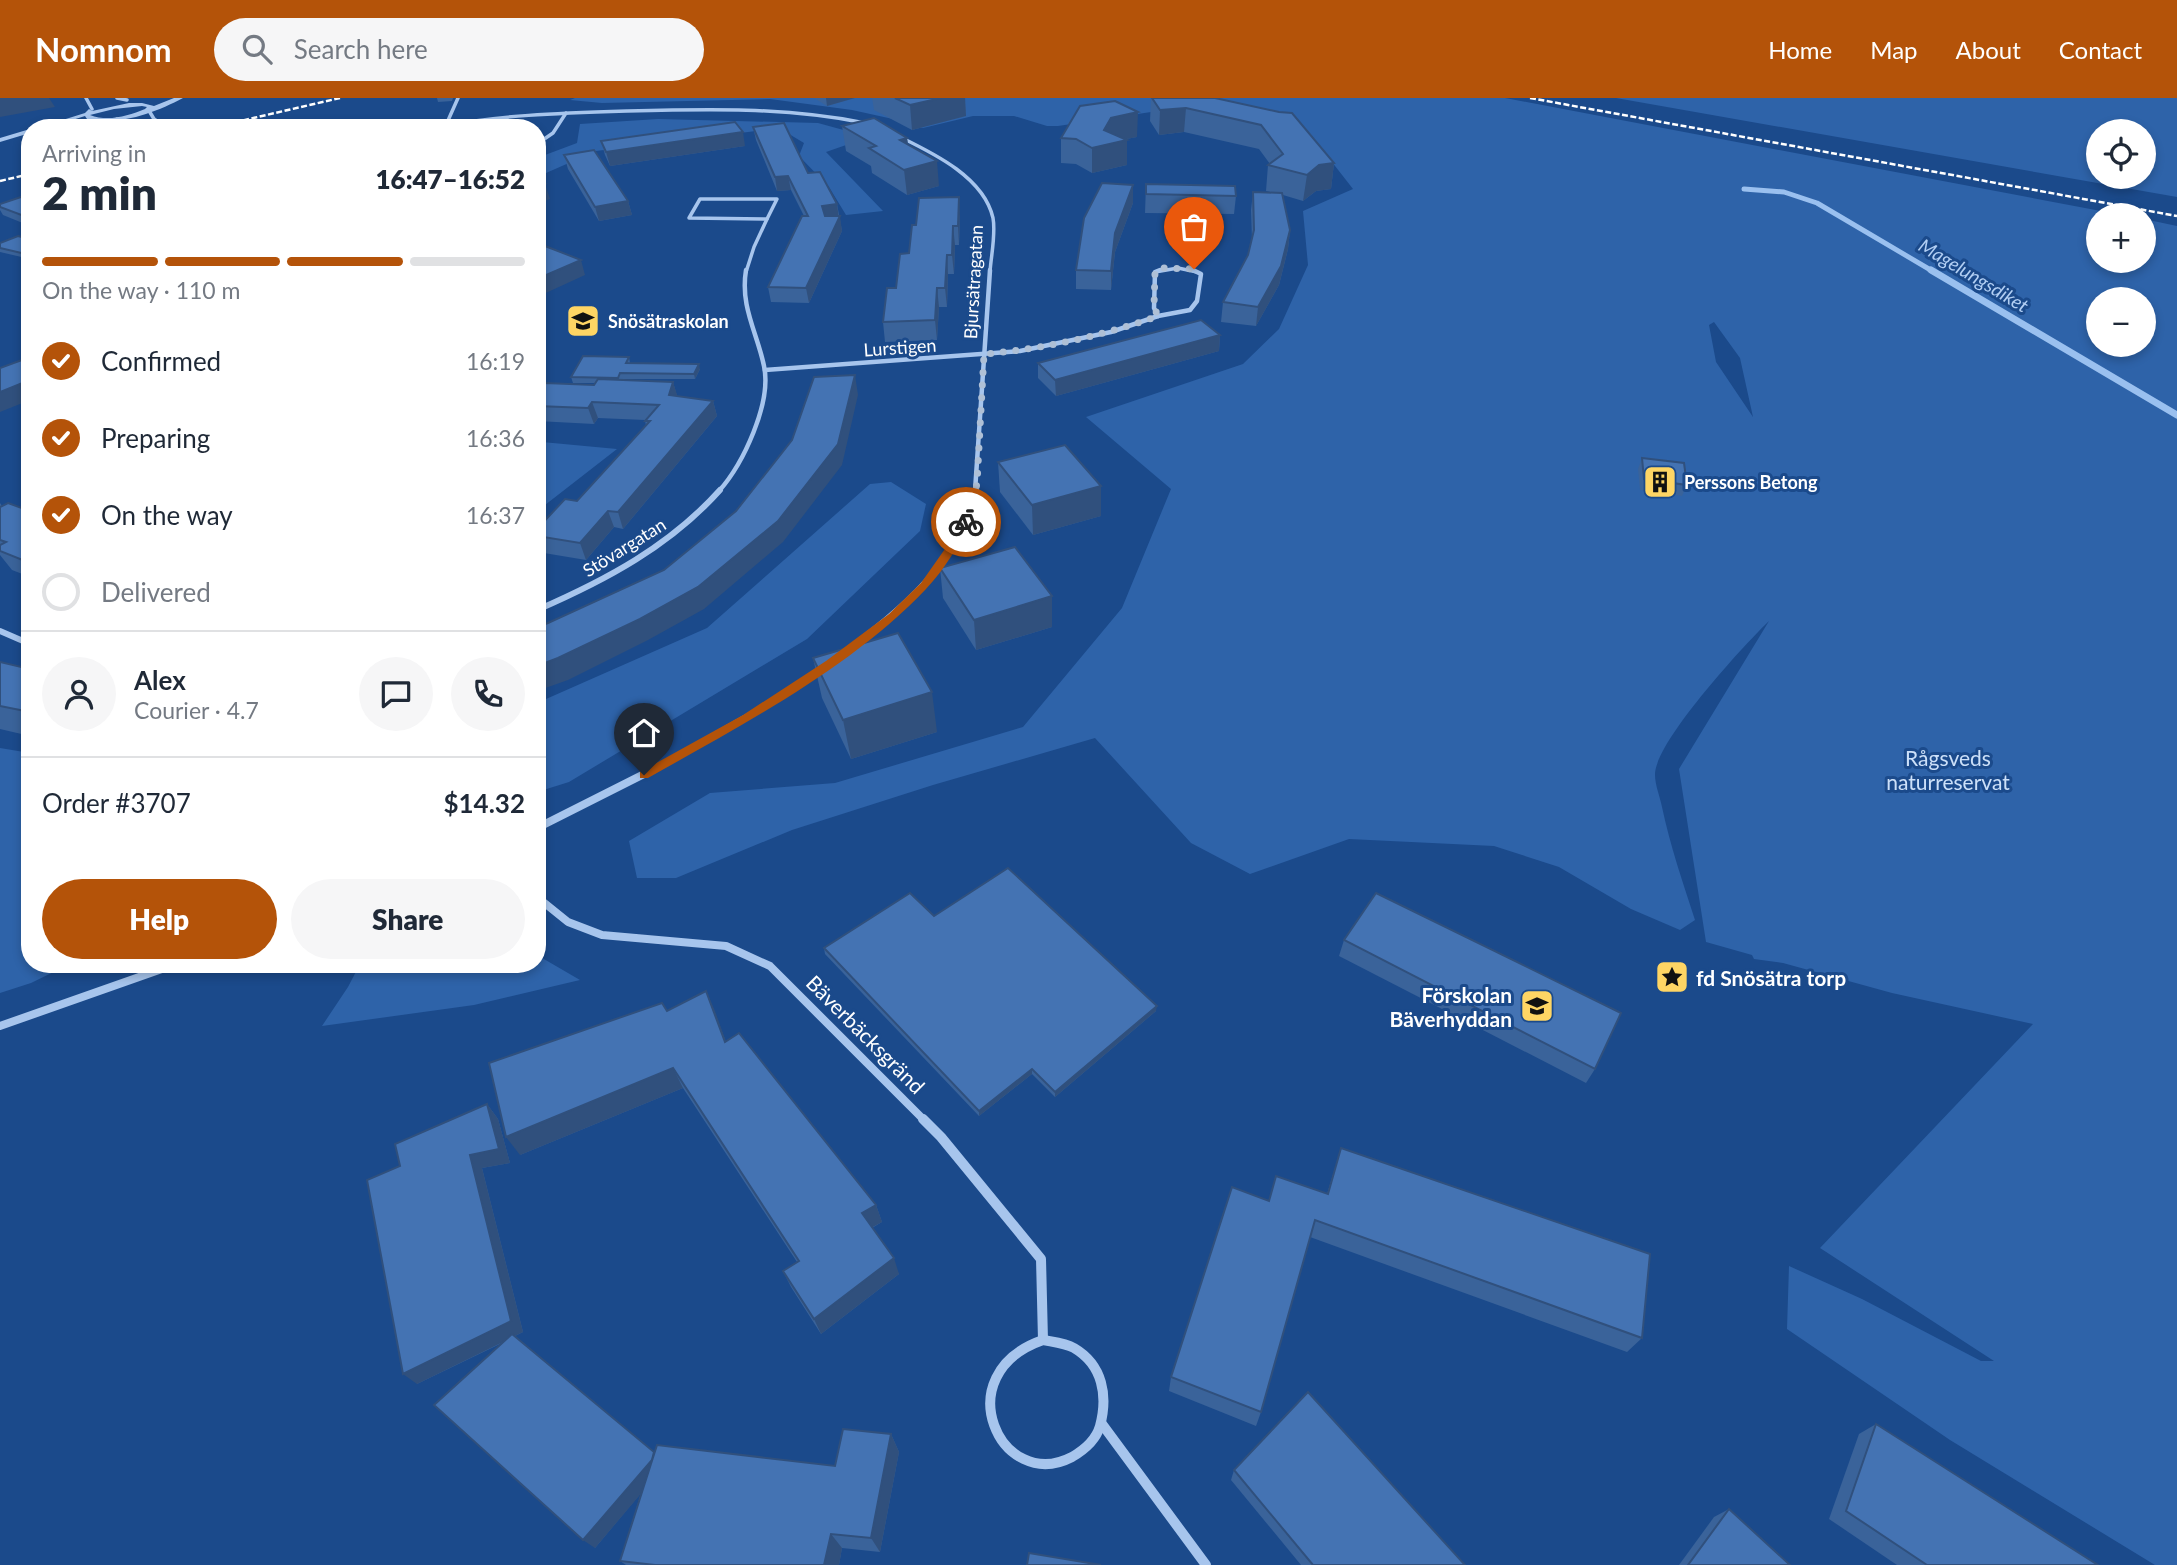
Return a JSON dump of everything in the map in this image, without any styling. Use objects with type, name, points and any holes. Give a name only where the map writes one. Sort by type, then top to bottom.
[{"type":"street","points":[[86,98],[91,110]]},
{"type":"street","points":[[117,98],[147,98]]},
{"type":"street","points":[[117,119],[180,98]]},
{"type":"street","points":[[449,119],[458,98]]},
{"type":"street","points":[[66,119],[127,100]]},
{"type":"street","points":[[137,100],[150,103],[148,110],[154,119]]},
{"type":"street","points":[[91,110],[87,115],[92,119]]},
{"type":"street","points":[[478,119],[566,113],[782,110],[825,114],[876,127]]},
{"type":"street","points":[[546,138],[553,133],[566,113]]},
{"type":"street","points":[[0,142],[21,136]]},
{"type":"street","name":"Bjursätragatan","points":[[840,655],[892,617],[924,585],[949,554],[968,520],[977,484],[993,219],[987,201],[967,177],[898,136]]},
{"type":"street","points":[[699,199],[777,199],[768,219],[689,218],[699,199]]},
{"type":"street","name":"Stövargatan","points":[[546,606],[612,575],[660,545],[698,513],[728,480],[751,444],[763,400],[765,370],[750,327],[744,280],[748,261],[768,219]]},
{"type":"street","name":"Lurstigen","points":[[765,370],[1020,351],[1111,332],[1158,316],[1190,310],[1197,301],[1201,274],[1194,269],[1164,268],[1155,272],[1154,307],[1158,316]]},
{"type":"street","points":[[0,631],[21,640]]},
{"type":"street","points":[[546,823],[687,752],[746,718],[830,663]]},
{"type":"street","name":"Bäverbäcksgränd","points":[[546,904],[568,922],[602,935],[726,946],[770,966],[941,1137],[1041,1259],[1043,1340]]},
{"type":"street","points":[[0,1026],[150,973]]},
{"type":"street","points":[[1043,1340],[1063,1341],[1081,1350],[1095,1364],[1104,1382],[1107,1403],[1102,1424],[1093,1441],[1080,1454],[1063,1462],[1045,1464],[1026,1460],[1010,1450],[998,1434],[991,1416],[990,1396],[994,1380],[1013,1352],[1043,1340]]},
{"type":"street","points":[[1102,1424],[1206,1565]]},
{"type":"green space","name":"Rågsveds naturreservat","points":[[575,98],[1505,98],[2086,208],[2086,273],[2156,273],[2156,222],[2177,226],[2177,1565],[2155,1565],[1950,1440],[1787,1329],[1789,1266],[1862,1299],[1981,1361],[1994,1361],[1820,1248],[2033,1024],[1892,993],[1783,963],[1754,959],[1752,955],[1706,942],[1679,769],[1769,621],[1702,695],[1669,741],[1659,760],[1655,775],[1657,787],[1695,920],[1680,930],[1631,909],[1559,867],[1494,846],[1349,839],[1250,874],[1191,843],[1095,738],[792,830],[676,878],[637,878],[629,841],[710,793],[835,783],[1023,727],[1122,608],[1171,489],[1086,417],[1243,364],[1279,329],[1308,265],[1303,211],[1353,189],[1314,139],[1171,109],[1058,126],[1047,126],[1014,116],[973,116],[923,128],[852,110],[770,99],[602,103],[570,100]],"holes":[[[1714,322],[1740,358],[1753,417],[1716,362],[1709,325]]]},
{"type":"green space","points":[[1616,98],[2177,98],[2177,197],[2132,189],[2156,189],[2156,119],[2086,119],[2086,181]]},
{"type":"green space","points":[[658,119],[818,123],[869,137],[826,152],[883,211],[846,215],[829,187],[799,156],[804,143],[779,128],[596,151],[546,173],[546,155],[577,143],[580,124]]},
{"type":"green space","points":[[546,443],[617,449],[546,504]]},
{"type":"green space","points":[[891,482],[926,504],[920,531],[807,639],[569,782],[546,789],[546,699],[707,628],[870,484]]},
{"type":"green space","points":[[0,748],[21,752],[21,973],[52,973],[0,993]]},
{"type":"green space","points":[[546,960],[580,980],[474,1005],[322,1026],[355,973],[546,973]]},
{"type":"building","points":[[895,98],[941,98],[910,105]]},
{"type":"building","points":[[1152,98],[1215,98],[1292,113],[1334,163],[1319,165],[1307,175],[1268,165],[1283,154],[1261,125],[1186,108],[1160,110]]},
{"type":"building","points":[[1115,101],[1138,112],[1111,118],[1104,130],[1127,140],[1092,148],[1076,139],[1061,138],[1080,106]]},
{"type":"building","points":[[874,118],[907,138],[900,140],[937,161],[904,170],[869,148],[876,146],[842,126]]},
{"type":"building","points":[[735,122],[743,132],[606,152],[601,141]]},
{"type":"building","points":[[784,123],[808,173],[820,172],[837,204],[822,206],[825,216],[840,216],[806,288],[768,287],[802,216],[808,216],[788,176],[775,177],[753,127]]},
{"type":"building","points":[[594,150],[628,201],[595,207],[564,155]]},
{"type":"building","points":[[1102,183],[1133,185],[1115,233],[1111,271],[1076,270],[1084,218]]},
{"type":"building","points":[[1146,184],[1235,186],[1236,196],[1146,194]]},
{"type":"building","points":[[1253,192],[1282,193],[1290,230],[1281,266],[1258,307],[1223,302],[1248,255],[1254,230]]},
{"type":"building","points":[[21,197],[21,215],[0,207],[0,204]]},
{"type":"building","points":[[959,197],[958,226],[953,226],[952,255],[947,255],[945,288],[937,288],[935,320],[883,322],[887,288],[896,288],[900,254],[909,253],[919,198]]},
{"type":"building","points":[[21,237],[21,253],[0,248],[0,243]]},
{"type":"building","points":[[546,246],[581,260],[546,275]]},
{"type":"building","points":[[1201,320],[1220,335],[1055,380],[1038,363]]},
{"type":"building","points":[[583,356],[629,357],[626,363],[699,364],[694,374],[620,373],[618,378],[571,377]]},
{"type":"building","points":[[21,360],[21,384],[0,392],[0,368]]},
{"type":"building","points":[[855,375],[838,444],[778,521],[698,587],[640,619],[546,663],[546,624],[664,570],[736,511],[792,440],[814,377]]},
{"type":"building","points":[[598,379],[673,382],[669,395],[713,401],[618,512],[608,511],[580,543],[546,537],[546,519],[565,499],[577,501],[650,421],[645,421],[659,405],[592,402],[588,408],[546,406],[546,383],[594,385]]},
{"type":"building","points":[[1065,445],[1101,486],[1032,505],[998,462]]},
{"type":"building","points":[[1642,458],[1684,463],[1687,485],[1644,479]]},
{"type":"building","points":[[8,503],[21,508],[21,559],[0,551],[0,545],[6,542],[0,540],[0,507]]},
{"type":"building","points":[[1015,547],[1052,596],[974,620],[940,568]]},
{"type":"building","points":[[898,633],[932,692],[843,720],[813,658]]},
{"type":"building","points":[[0,662],[21,667],[21,710],[0,706]]},
{"type":"building","points":[[1008,868],[1157,1006],[1055,1092],[1032,1069],[979,1111],[824,948],[910,893],[934,916]]},
{"type":"building","points":[[1376,893],[1621,1013],[1595,1069],[1344,940]]},
{"type":"building","points":[[706,991],[725,1042],[739,1033],[876,1205],[862,1213],[894,1258],[814,1319],[783,1271],[799,1261],[673,1068],[506,1137],[489,1063],[662,1003],[667,1011]]},
{"type":"building","points":[[487,1104],[499,1149],[470,1155],[511,1321],[403,1374],[367,1180],[400,1166],[395,1144]]},
{"type":"building","points":[[1341,1148],[1650,1254],[1642,1338],[1315,1220],[1261,1412],[1171,1377],[1232,1187],[1269,1201],[1276,1176],[1328,1194]]},
{"type":"building","points":[[512,1334],[654,1452],[652,1460],[583,1540],[434,1405]]},
{"type":"building","points":[[1308,1392],[1465,1565],[1313,1565],[1234,1470]]},
{"type":"building","points":[[1876,1424],[2098,1565],[1927,1565],[1846,1511]]},
{"type":"building","points":[[843,1429],[891,1434],[871,1538],[831,1534],[824,1565],[655,1565],[620,1561],[657,1445],[835,1466]]},
{"type":"building","points":[[1729,1509],[1790,1565],[1688,1565]]},
{"type":"building","points":[[1029,1553],[1101,1565],[1027,1565]]},
{"type":"waterway","name":"Magelungsdiket","points":[[1744,189],[1784,192],[1817,203],[1934,272]]},
{"type":"waterway","name":"Magelungsdiket","points":[[1931,270],[2177,415]]},
{"type":"railway","points":[[249,119],[340,98]]},
{"type":"railway","points":[[1530,98],[2177,216]]},
{"type":"railway","points":[[0,181],[21,176]]},
{"type":"way so far","points":[[966,522],[977,484],[984,354],[1020,351],[1111,332],[1158,316],[1154,307],[1155,272],[1164,268],[1194,269]]},
{"type":"place","name":"Snösätraskolan","points":[[583,321]]},
{"type":"place","name":"Perssons Betong","points":[[1660,482]]},
{"type":"place","name":"fd Snösätra torp","points":[[1672,977]]},
{"type":"place","name":"Förskolan Bäverhyddan","points":[[1537,1006]]},
{"type":"route","points":[[644,775],[746,718],[830,663],[892,617],[924,585],[949,554],[966,522]]}]
